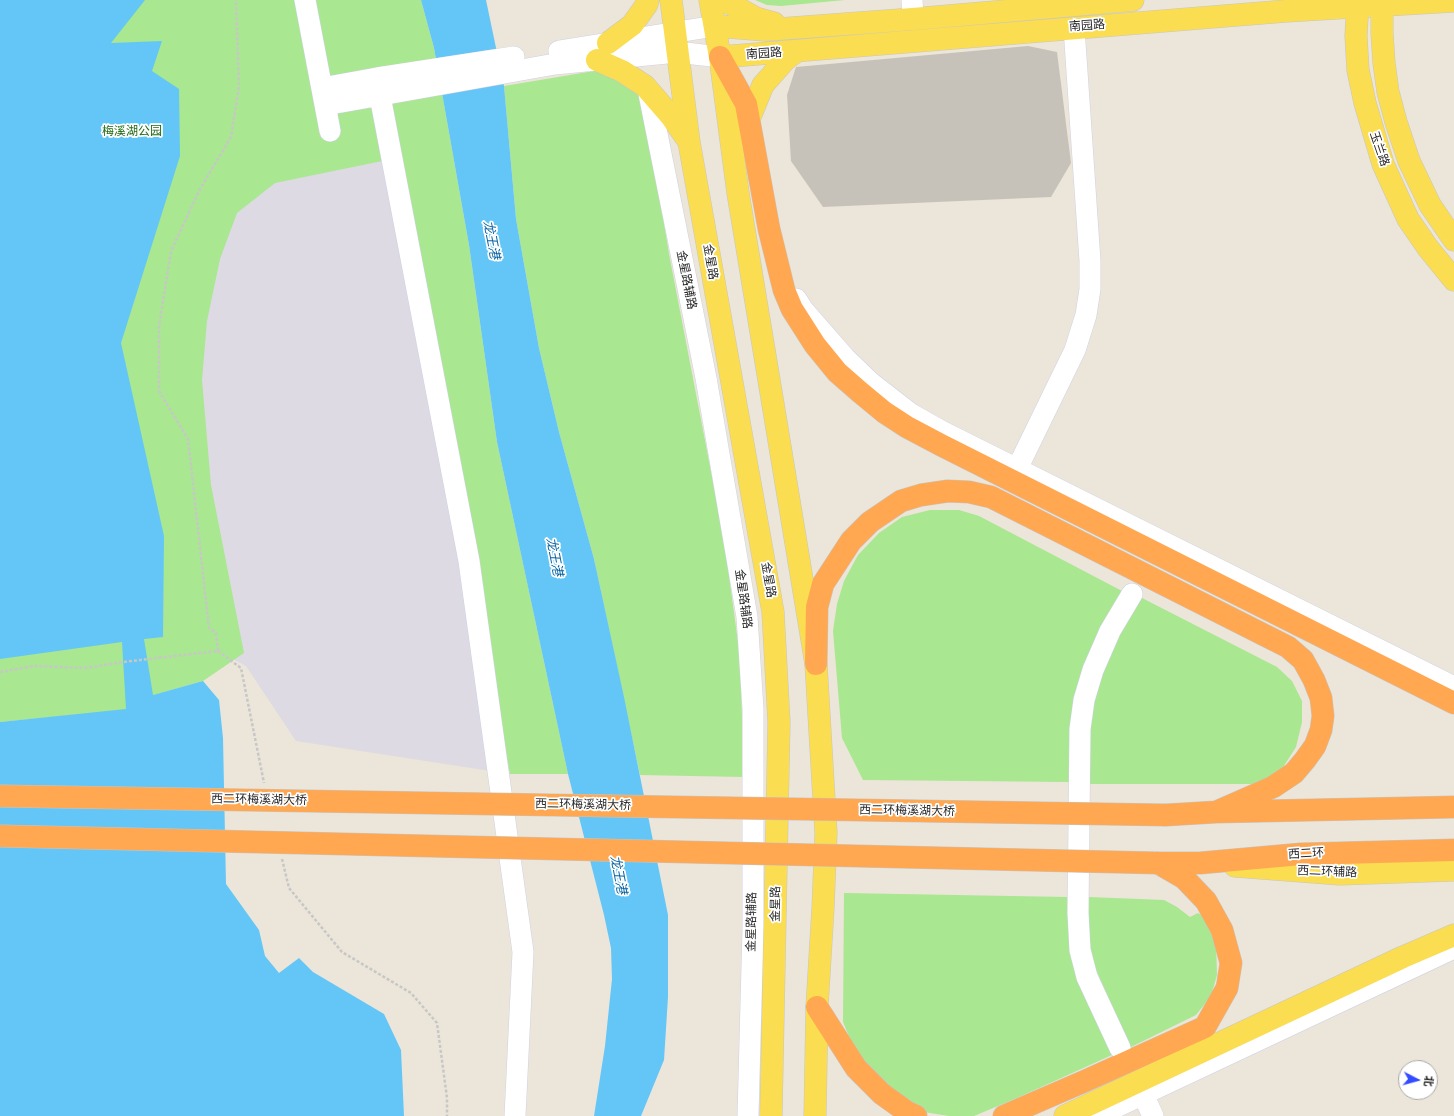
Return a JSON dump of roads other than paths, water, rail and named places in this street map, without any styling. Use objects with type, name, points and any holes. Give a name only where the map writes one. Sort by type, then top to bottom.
[{"type":"highway","points":[[720,57],[746,104],[769,229],[784,290],[792,309],[815,345],[843,377],[884,412],[907,427],[1454,703]]},
{"type":"highway","points":[[816,664],[817,607],[823,584],[851,540],[870,522],[901,502],[921,495],[948,491],[969,492],[991,497],[1288,647],[1302,660],[1314,680],[1321,698],[1323,716],[1321,730],[1315,746],[1294,773],[1273,787],[1216,812]]},
{"type":"highway","name":"西二环梅溪湖大桥","points":[[0,796],[1166,815],[1216,812]]},
{"type":"highway","points":[[1216,812],[1454,807]]},
{"type":"highway","points":[[0,836],[1158,863],[1184,878],[1206,901],[1222,930],[1231,963],[1227,988],[1205,1027],[1004,1116]]},
{"type":"highway","name":"西二环","points":[[1158,863],[1200,863],[1301,854],[1454,850]]},
{"type":"highway","points":[[817,1007],[856,1068],[882,1094],[907,1112],[916,1116]]},
{"type":"main road","points":[[648,0],[647,4],[632,25],[602,51],[622,71],[648,90],[671,116],[689,142]]},
{"type":"main road","name":"金星路","points":[[671,0],[689,142],[773,612],[779,722],[771,1116]]},
{"type":"main road","points":[[710,0],[720,57],[738,193],[816,664],[826,833],[817,1007],[815,1116]]},
{"type":"main road","points":[[723,0],[756,18],[793,28]]},
{"type":"main road","name":"南园路","points":[[715,26],[765,30],[793,28],[913,10],[1133,0]]},
{"type":"main road","name":"南园路","points":[[720,57],[1286,11],[1358,3],[1454,1]]},
{"type":"main road","name":"玉兰路","points":[[1358,3],[1356,36],[1358,70],[1365,103],[1384,164],[1408,219],[1428,248],[1454,280]]},
{"type":"main road","name":"玉兰路","points":[[1382,3],[1384,63],[1388,92],[1396,122],[1409,161],[1430,205],[1454,240]]},
{"type":"main road","points":[[748,120],[763,85],[786,59],[797,51]]},
{"type":"main road","name":"西二环辅路","points":[[1200,863],[1340,874],[1454,870]]},
{"type":"main road","points":[[1065,1116],[1396,960],[1454,935]]},
{"type":"street","points":[[305,0],[330,131]]},
{"type":"street","points":[[324,97],[556,58],[676,42],[715,26]]},
{"type":"street","points":[[1018,468],[1074,350],[1086,315],[1090,289],[1090,261],[1074,28]]},
{"type":"street","points":[[676,42],[720,57]]},
{"type":"street","points":[[378,87],[469,561],[522,944],[515,1116]]},
{"type":"street","name":"金星路辅路","points":[[648,90],[706,378],[747,617],[753,709],[752,928],[748,1116]]},
{"type":"street","points":[[776,258],[792,292],[803,310],[845,358],[871,383],[911,414],[943,432],[1018,468],[1159,547],[1454,687]]},
{"type":"street","points":[[1120,1048],[1088,977],[1080,950],[1078,913],[1080,736],[1084,700],[1093,670],[1110,631],[1132,594]]},
{"type":"street","points":[[1097,1116],[1142,1092],[1454,948]]},
{"type":"street","points":[[1142,1092],[1152,1116]]},
{"type":"water","points":[[0,0],[145,0],[111,43],[162,41],[152,71],[179,89],[180,156],[121,343],[164,536],[163,637],[144,639],[153,695],[203,681],[219,700],[223,738],[226,884],[259,930],[265,956],[279,973],[299,958],[313,972],[384,1014],[401,1050],[404,1116],[0,1116],[0,722],[126,709],[122,642],[0,659]]},
{"type":"water","name":"龙王港","points":[[421,0],[486,0],[504,86],[516,219],[539,348],[559,432],[594,559],[624,697],[668,915],[668,997],[664,1060],[641,1116],[594,1116],[605,1046],[612,979],[611,948],[568,774],[497,442],[469,245],[434,48]]},
{"type":"park label","name":"梅溪湖公园","points":[[132,132]]}]
